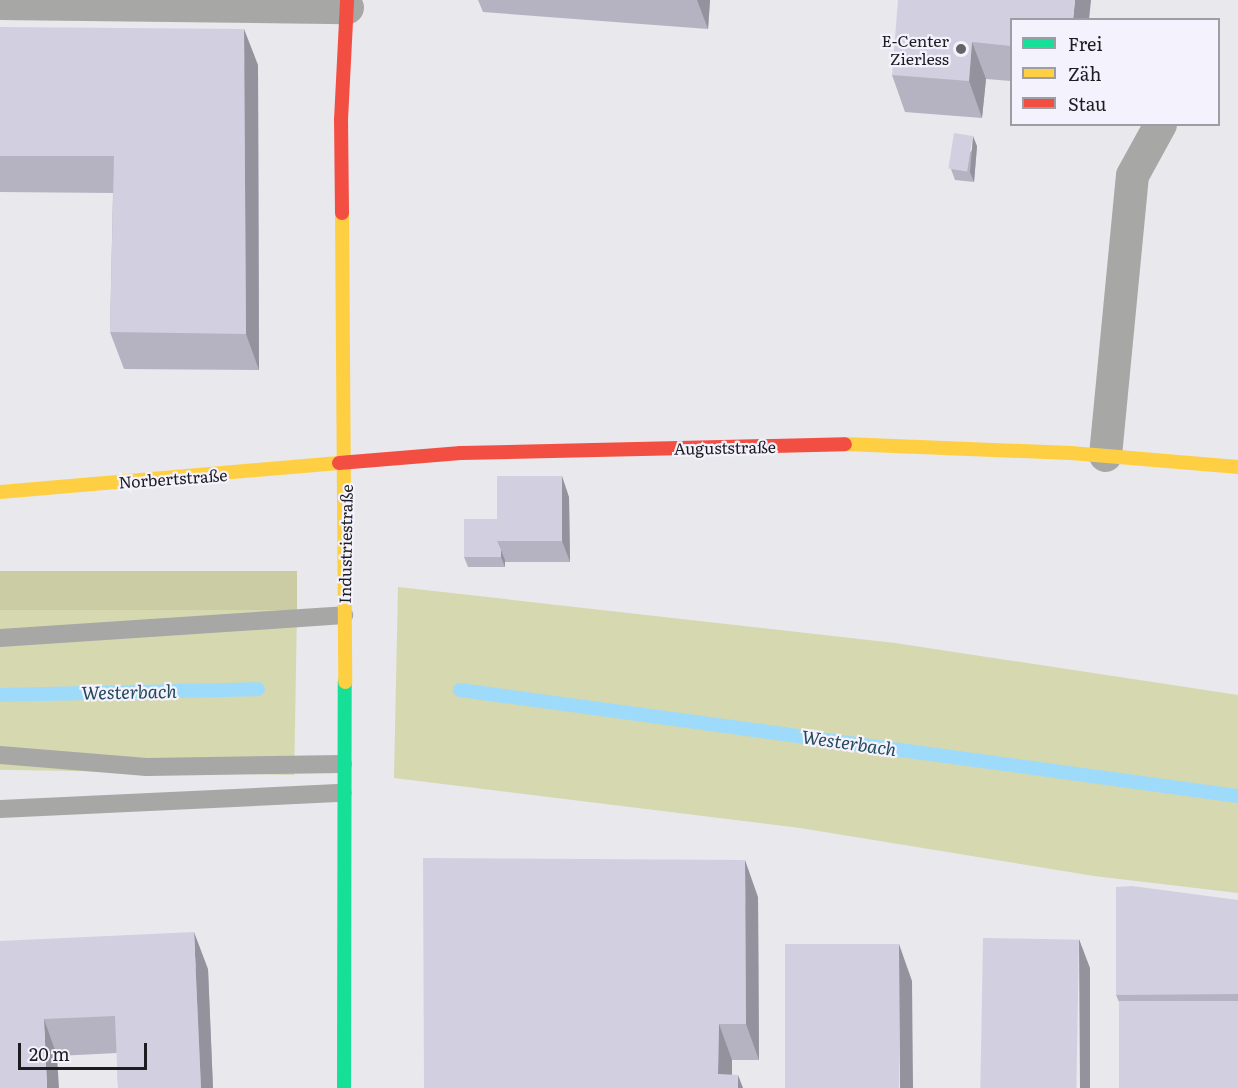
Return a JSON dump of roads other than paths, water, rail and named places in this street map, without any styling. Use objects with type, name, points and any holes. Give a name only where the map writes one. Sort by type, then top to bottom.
[{"type":"street","points":[[0,3],[347,4]]},
{"type":"street","name":"Industriestraße","points":[[344,1088],[343,764],[346,463],[341,120],[347,4]]},
{"type":"street","points":[[1105,456],[1132,175],[1159,126]]},
{"type":"street","name":"Auguststraße","points":[[346,463],[461,453],[847,444],[1105,456],[1238,467]]},
{"type":"street","name":"Norbertstraße","points":[[0,492],[346,463]]},
{"type":"lane","points":[[0,638],[344,615]]},
{"type":"lane","points":[[0,755],[147,767],[343,764]]},
{"type":"lane","points":[[0,809],[343,793]]},
{"type":"waterway","name":"Westerbach","points":[[0,695],[258,689]]},
{"type":"waterway","name":"Westerbach","points":[[460,690],[1238,796]]},
{"type":"place","name":"E-Center Zierless","points":[[961,49]]}]
